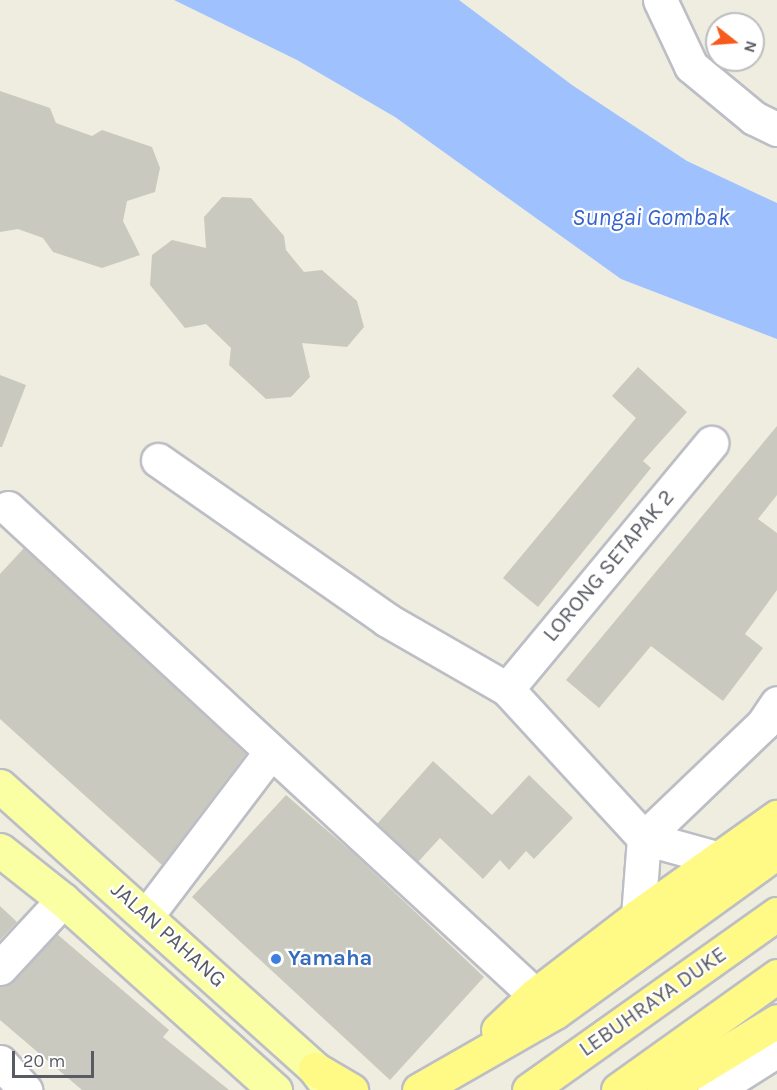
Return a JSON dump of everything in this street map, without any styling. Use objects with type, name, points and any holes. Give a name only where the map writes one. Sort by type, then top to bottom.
[{"type":"highway","points":[[462,1064],[535,995],[716,858],[777,817]]},
{"type":"highway","points":[[418,1090],[555,1012],[777,852]]},
{"type":"highway","name":"LEBUHRAYA DUKE","points":[[530,1090],[777,914]]},
{"type":"highway","points":[[618,1090],[777,976]]},
{"type":"highway","points":[[664,1090],[777,1021]]},
{"type":"highway","points":[[323,1079],[351,1090]]},
{"type":"main road","name":"JALAN PAHANG","points":[[0,786],[147,915],[323,1079]]},
{"type":"main road","name":"JALAN PAHANG","points":[[0,850],[63,900],[275,1090]]},
{"type":"street","points":[[660,0],[691,66],[754,118],[777,129]]},
{"type":"street","name":"LORONG SETAPAK 2","points":[[507,689],[711,443]]},
{"type":"street","points":[[158,460],[387,620],[507,689],[644,838],[716,858]]},
{"type":"street","points":[[8,508],[270,753],[535,995]]},
{"type":"street","points":[[638,916],[644,838],[763,724],[777,703]]},
{"type":"street","points":[[147,915],[270,753]]},
{"type":"street","points":[[0,968],[63,900]]},
{"type":"street","points":[[714,1090],[777,1050]]},
{"type":"street","points":[[0,1062],[25,1090]]},
{"type":"water","name":"Sungai Gombak","points":[[174,0],[459,0],[572,85],[687,161],[777,203],[777,339],[621,279],[395,117],[297,60]]},
{"type":"building","points":[[0,91],[50,108],[56,123],[92,136],[102,130],[152,147],[160,168],[155,192],[127,201],[123,221],[140,255],[102,268],[53,252],[43,238],[18,229],[0,232]]},
{"type":"building","points":[[222,197],[251,198],[284,236],[286,250],[304,272],[322,270],[357,301],[364,327],[347,347],[302,343],[310,377],[291,397],[266,399],[229,365],[231,348],[206,324],[185,328],[150,285],[152,255],[172,240],[206,248],[204,217]]},
{"type":"building","points":[[638,367],[687,412],[643,461],[651,468],[538,607],[503,578],[636,418],[612,396]]},
{"type":"building","points":[[0,375],[26,385],[2,447],[0,447]]},
{"type":"building","points":[[777,426],[777,495],[758,519],[777,533],[777,590],[745,634],[763,648],[723,701],[651,646],[599,708],[566,680]]},
{"type":"building","points":[[24,548],[246,754],[162,865],[0,719],[0,574]]},
{"type":"building","points":[[433,761],[492,815],[529,775],[573,818],[534,859],[526,851],[509,870],[500,860],[483,879],[440,838],[418,862],[377,824]]},
{"type":"building","points":[[286,795],[352,852],[484,977],[390,1080],[192,897]]},
{"type":"building","points":[[0,906],[17,922],[0,940]]},
{"type":"building","points":[[57,934],[169,1030],[163,1037],[229,1090],[82,1090],[0,1020],[0,986],[14,981]]},
{"type":"place","name":"Yamaha","points":[[276,959]]}]
